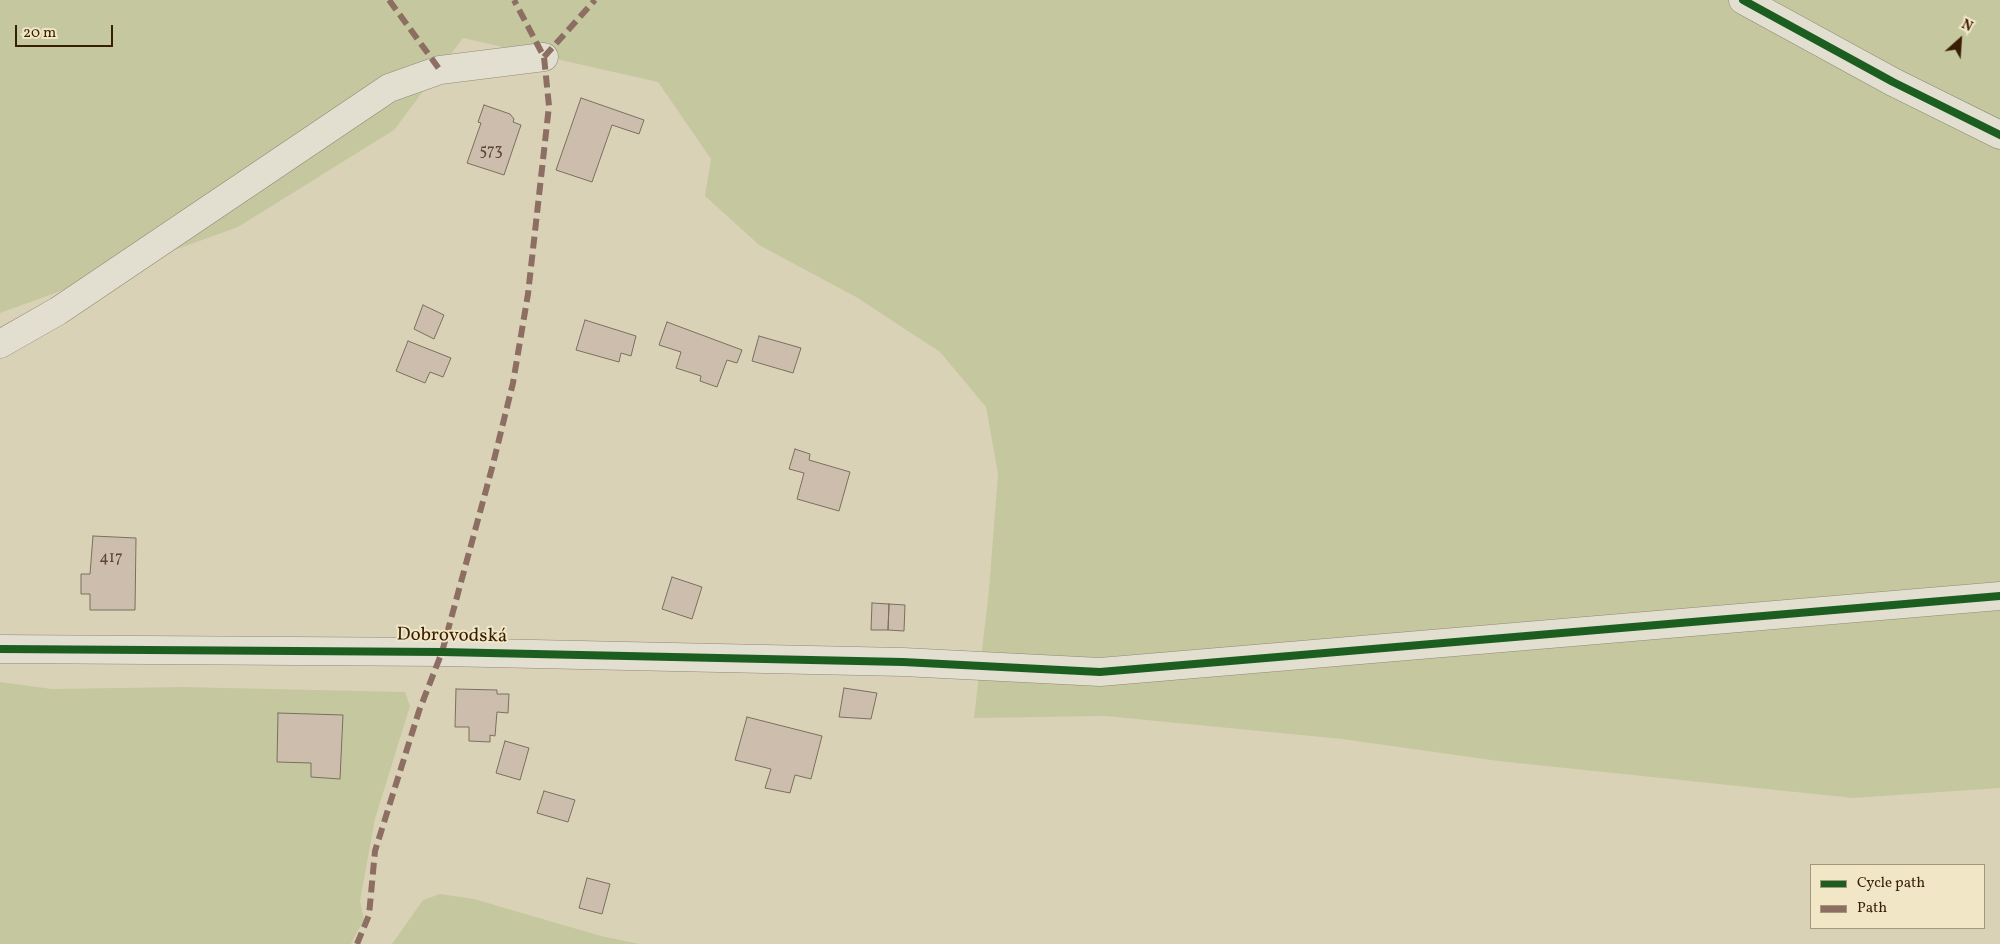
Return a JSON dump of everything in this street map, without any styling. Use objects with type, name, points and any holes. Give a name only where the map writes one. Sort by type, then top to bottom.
[{"type":"street","points":[[1743,0],[1893,82],[2000,135]]},
{"type":"street","points":[[0,344],[58,311],[388,88],[440,70],[544,57]]},
{"type":"street","name":"Dobrovodská","points":[[0,649],[442,652],[903,662],[1100,672],[2000,596]]},
{"type":"green space","points":[[0,0],[2000,0],[2000,788],[1853,798],[1498,761],[1342,739],[1105,716],[974,718],[989,590],[998,474],[986,407],[940,352],[856,297],[759,245],[705,196],[711,159],[658,82],[463,38],[394,130],[238,227],[0,313]]},
{"type":"green space","points":[[0,682],[52,689],[182,687],[405,692],[410,706],[375,819],[360,901],[364,919],[351,944],[0,944]]},
{"type":"green space","points":[[440,894],[474,899],[601,936],[639,944],[392,944],[423,900]]},
{"type":"building","points":[[581,98],[644,120],[639,134],[612,125],[592,182],[556,170]]},
{"type":"building","points":[[484,105],[510,114],[514,119],[513,122],[521,125],[504,175],[467,163],[481,123],[478,122]]},
{"type":"building","points":[[423,305],[444,315],[434,339],[414,329]]},
{"type":"building","points":[[585,320],[636,336],[631,356],[621,353],[619,362],[576,350]]},
{"type":"building","points":[[667,322],[742,350],[737,363],[727,360],[717,387],[700,381],[701,376],[676,368],[681,352],[659,345]]},
{"type":"building","points":[[759,336],[801,348],[793,373],[752,361]]},
{"type":"building","points":[[408,341],[451,358],[443,377],[430,372],[425,383],[396,371]]},
{"type":"building","points":[[795,449],[810,454],[809,460],[850,472],[839,511],[797,499],[804,473],[789,469]]},
{"type":"building","points":[[93,536],[136,538],[135,610],[90,610],[90,594],[81,594],[81,574],[90,574]]},
{"type":"building","points":[[672,577],[702,587],[692,619],[662,609]]},
{"type":"building","points":[[872,603],[889,604],[888,630],[871,630]]},
{"type":"building","points":[[889,604],[905,605],[904,631],[888,630]]},
{"type":"building","points":[[844,688],[877,693],[871,719],[839,717]]},
{"type":"building","points":[[456,689],[497,690],[497,694],[509,694],[508,713],[497,712],[495,736],[490,735],[490,742],[469,741],[469,727],[455,727]]},
{"type":"building","points":[[278,713],[343,715],[340,779],[311,777],[311,763],[277,762]]},
{"type":"building","points":[[747,717],[822,736],[811,779],[795,775],[790,793],[765,788],[771,769],[735,760]]},
{"type":"building","points":[[505,741],[529,748],[520,780],[496,773]]},
{"type":"building","points":[[544,791],[575,800],[568,822],[537,813]]},
{"type":"building","points":[[587,878],[610,884],[602,914],[579,908]]},
{"type":"marked path","points":[[389,0],[440,70]]},
{"type":"marked path","points":[[357,944],[369,915],[375,851],[419,711],[442,652],[492,468],[513,383],[528,294],[549,106],[544,57],[514,0]]},
{"type":"marked path","points":[[544,57],[595,0]]},
{"type":"cycle path","points":[[1743,0],[1893,82],[2000,135]]},
{"type":"cycle path","points":[[0,649],[442,652],[903,662],[1100,672],[2000,596]]}]
